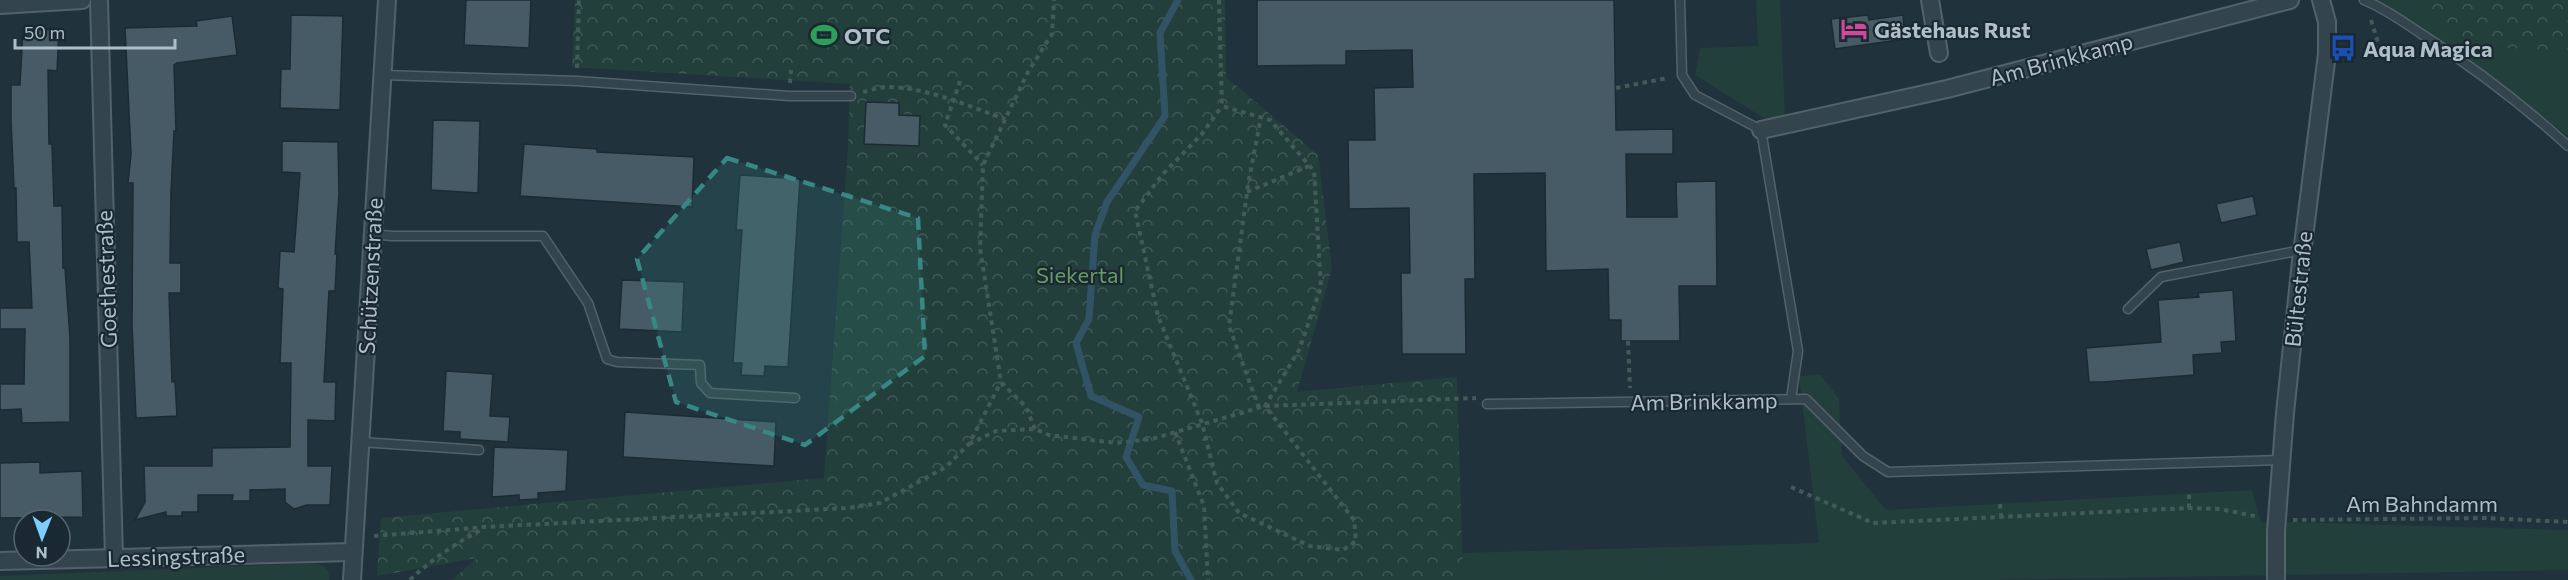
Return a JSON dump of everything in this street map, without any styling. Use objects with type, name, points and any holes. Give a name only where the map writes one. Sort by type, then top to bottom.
[{"type":"street","points":[[0,5],[82,0]]},
{"type":"street","name":"Goethestraße","points":[[99,0],[114,558]]},
{"type":"street","name":"Schützenstraße","points":[[352,578],[387,0]]},
{"type":"street","points":[[1930,0],[1939,52]]},
{"type":"street","name":"Am Brinkkamp","points":[[1761,130],[1947,89],[2290,0]]},
{"type":"street","name":"Bültestraße","points":[[2276,580],[2276,526],[2302,250],[2327,54],[2326,22],[2321,0]]},
{"type":"street","name":"Lessingstraße","points":[[0,561],[352,552]]},
{"type":"lane","points":[[1680,0],[1683,75],[1695,95],[1761,130]]},
{"type":"lane","points":[[2365,0],[2446,50],[2544,124],[2568,146]]},
{"type":"lane","points":[[383,75],[577,81],[789,96],[851,96]]},
{"type":"lane","name":"Am Brinkkamp","points":[[1487,404],[1791,399],[1798,351],[1761,130]]},
{"type":"lane","points":[[372,234],[543,236],[588,303],[607,358],[617,362],[700,365],[702,383],[710,393],[795,398]]},
{"type":"lane","points":[[2128,309],[2161,277],[2302,250]]},
{"type":"lane","points":[[1791,399],[1806,399],[1863,456],[1888,472],[2282,459]]},
{"type":"lane","points":[[361,442],[479,450]]},
{"type":"path","points":[[577,81],[579,0]]},
{"type":"path","points":[[1035,429],[1026,407],[1001,382],[980,248],[983,165],[1028,72],[1052,34],[1054,0]]},
{"type":"path","points":[[1219,0],[1222,106],[1202,134],[1162,175],[1135,211],[1158,316],[1202,423],[1217,483],[1239,513],[1310,546],[1343,550],[1356,540],[1354,520],[1265,406],[1299,350],[1321,287],[1314,171],[1270,120],[1222,106]]},
{"type":"path","points":[[2365,0],[2383,59]]},
{"type":"path","points":[[1616,88],[1683,75]]},
{"type":"path","points":[[960,81],[945,125],[983,165]]},
{"type":"path","points":[[851,96],[884,87],[904,89],[952,101],[1005,119]]},
{"type":"path","points":[[1259,408],[1228,326],[1246,192],[1261,117]]},
{"type":"path","points":[[1246,192],[1310,166]]},
{"type":"path","points":[[1628,341],[1630,391]]},
{"type":"path","points":[[374,536],[486,527],[848,508],[880,503],[946,467],[969,444],[1001,382]]},
{"type":"path","points":[[969,444],[996,431],[1035,429],[1049,435],[1116,443],[1152,439]]},
{"type":"path","points":[[1175,432],[1204,506],[1208,580]]},
{"type":"path","name":"Am Bahndamm","points":[[1791,488],[1873,523],[2189,508],[2220,509],[2276,526],[2485,518],[2568,522]]},
{"type":"path","points":[[2189,494],[2189,508]]},
{"type":"path","points":[[2000,504],[2001,517]]},
{"type":"path","points":[[410,580],[426,564],[457,542],[486,527]]},
{"type":"highlighted area","points":[[727,158],[918,218],[925,356],[805,445],[676,402],[637,259]]},
{"type":"green space","name":"Siekertal","points":[[575,0],[1225,0],[1226,77],[1318,155],[1332,268],[1297,392],[1457,377],[1463,580],[452,580],[477,558],[377,576],[381,518],[824,478],[848,148],[850,84],[572,67]]},
{"type":"green space","points":[[1756,0],[1780,0],[1785,121],[1775,125],[1695,75],[1700,48],[1758,46]]},
{"type":"green space","points":[[2375,0],[2404,0],[2468,46],[2568,51],[2568,136],[2461,55]]},
{"type":"green space","points":[[2404,0],[2568,0],[2568,51],[2468,46]]},
{"type":"green space","points":[[1821,375],[1839,399],[1842,456],[1886,510],[2252,490],[2261,523],[2568,530],[2568,570],[1994,580],[1463,580],[1461,553],[1819,543],[1799,376]]},
{"type":"green space","points":[[315,563],[326,568],[329,580],[0,580],[0,576]]},
{"type":"building","points":[[466,0],[531,0],[529,48],[464,45]]},
{"type":"building","points":[[1257,0],[1614,0],[1616,130],[1673,129],[1673,154],[1626,154],[1627,217],[1677,217],[1676,182],[1716,181],[1717,286],[1679,286],[1680,341],[1621,341],[1621,320],[1609,320],[1608,269],[1546,271],[1545,173],[1474,174],[1475,279],[1465,279],[1466,354],[1402,354],[1401,273],[1410,273],[1409,208],[1349,209],[1348,140],[1375,140],[1374,88],[1413,87],[1412,50],[1346,51],[1346,65],[1257,66]]},
{"type":"building","points":[[291,15],[343,16],[340,110],[280,108],[281,69],[290,69]]},
{"type":"building","points":[[1868,15],[1869,20],[1903,15],[1905,39],[1835,49],[1831,19]]},
{"type":"building","points":[[232,16],[237,55],[174,65],[176,131],[174,131],[171,192],[170,263],[181,263],[181,293],[169,293],[172,382],[175,381],[177,416],[136,418],[132,324],[133,183],[128,183],[131,154],[125,28],[197,26],[196,21]]},
{"type":"building","points":[[23,29],[59,30],[57,71],[48,70],[49,144],[52,144],[54,206],[62,206],[63,268],[65,268],[70,338],[70,422],[22,423],[21,409],[0,410],[0,384],[24,384],[25,329],[0,329],[0,308],[32,308],[29,242],[17,242],[11,121],[11,85],[20,85]]},
{"type":"building","points":[[866,102],[899,103],[899,115],[920,116],[919,146],[864,144]]},
{"type":"building","points":[[433,120],[480,121],[478,193],[431,190]]},
{"type":"building","points":[[282,141],[338,142],[339,194],[335,291],[329,291],[324,382],[336,382],[335,421],[308,420],[308,466],[332,466],[330,505],[307,505],[294,509],[285,502],[285,489],[250,490],[250,501],[232,501],[233,495],[198,495],[198,512],[182,512],[182,516],[166,516],[166,512],[135,520],[145,502],[144,466],[212,466],[212,448],[290,447],[291,363],[280,363],[283,289],[278,288],[280,251],[294,252],[300,173],[282,172]]},
{"type":"building","points":[[524,144],[597,149],[597,152],[694,157],[692,207],[520,196]]},
{"type":"building","points":[[740,175],[800,179],[788,367],[765,366],[764,376],[741,375],[742,363],[733,363],[742,230],[736,230]]},
{"type":"building","points":[[2253,196],[2257,215],[2221,223],[2216,204]]},
{"type":"building","points":[[2180,242],[2184,262],[2151,270],[2146,249]]},
{"type":"building","points":[[622,280],[684,282],[682,332],[619,329]]},
{"type":"building","points":[[2233,290],[2236,341],[2221,342],[2222,353],[2193,355],[2194,375],[2089,382],[2086,348],[2161,342],[2158,300],[2199,297],[2198,293]]},
{"type":"building","points":[[446,371],[493,374],[490,416],[510,417],[508,442],[460,439],[460,432],[443,431]]},
{"type":"building","points":[[625,412],[776,422],[774,466],[623,457]]},
{"type":"building","points":[[494,447],[568,450],[566,491],[538,493],[538,499],[519,500],[519,495],[492,497]]},
{"type":"building","points":[[40,462],[40,473],[82,471],[83,517],[72,517],[72,508],[12,508],[12,518],[0,518],[0,463]]},
{"type":"waterway","points":[[1178,0],[1160,33],[1165,116],[1107,202],[1095,235],[1089,319],[1076,343],[1091,396],[1139,417],[1126,457],[1143,485],[1172,491],[1175,551],[1191,580]]},
{"type":"place","name":"Gästehaus Rust","points":[[1854,29]]},
{"type":"place","name":"OTC","points":[[824,35]]},
{"type":"place","name":"Aqua Magica","points":[[2343,48]]}]
